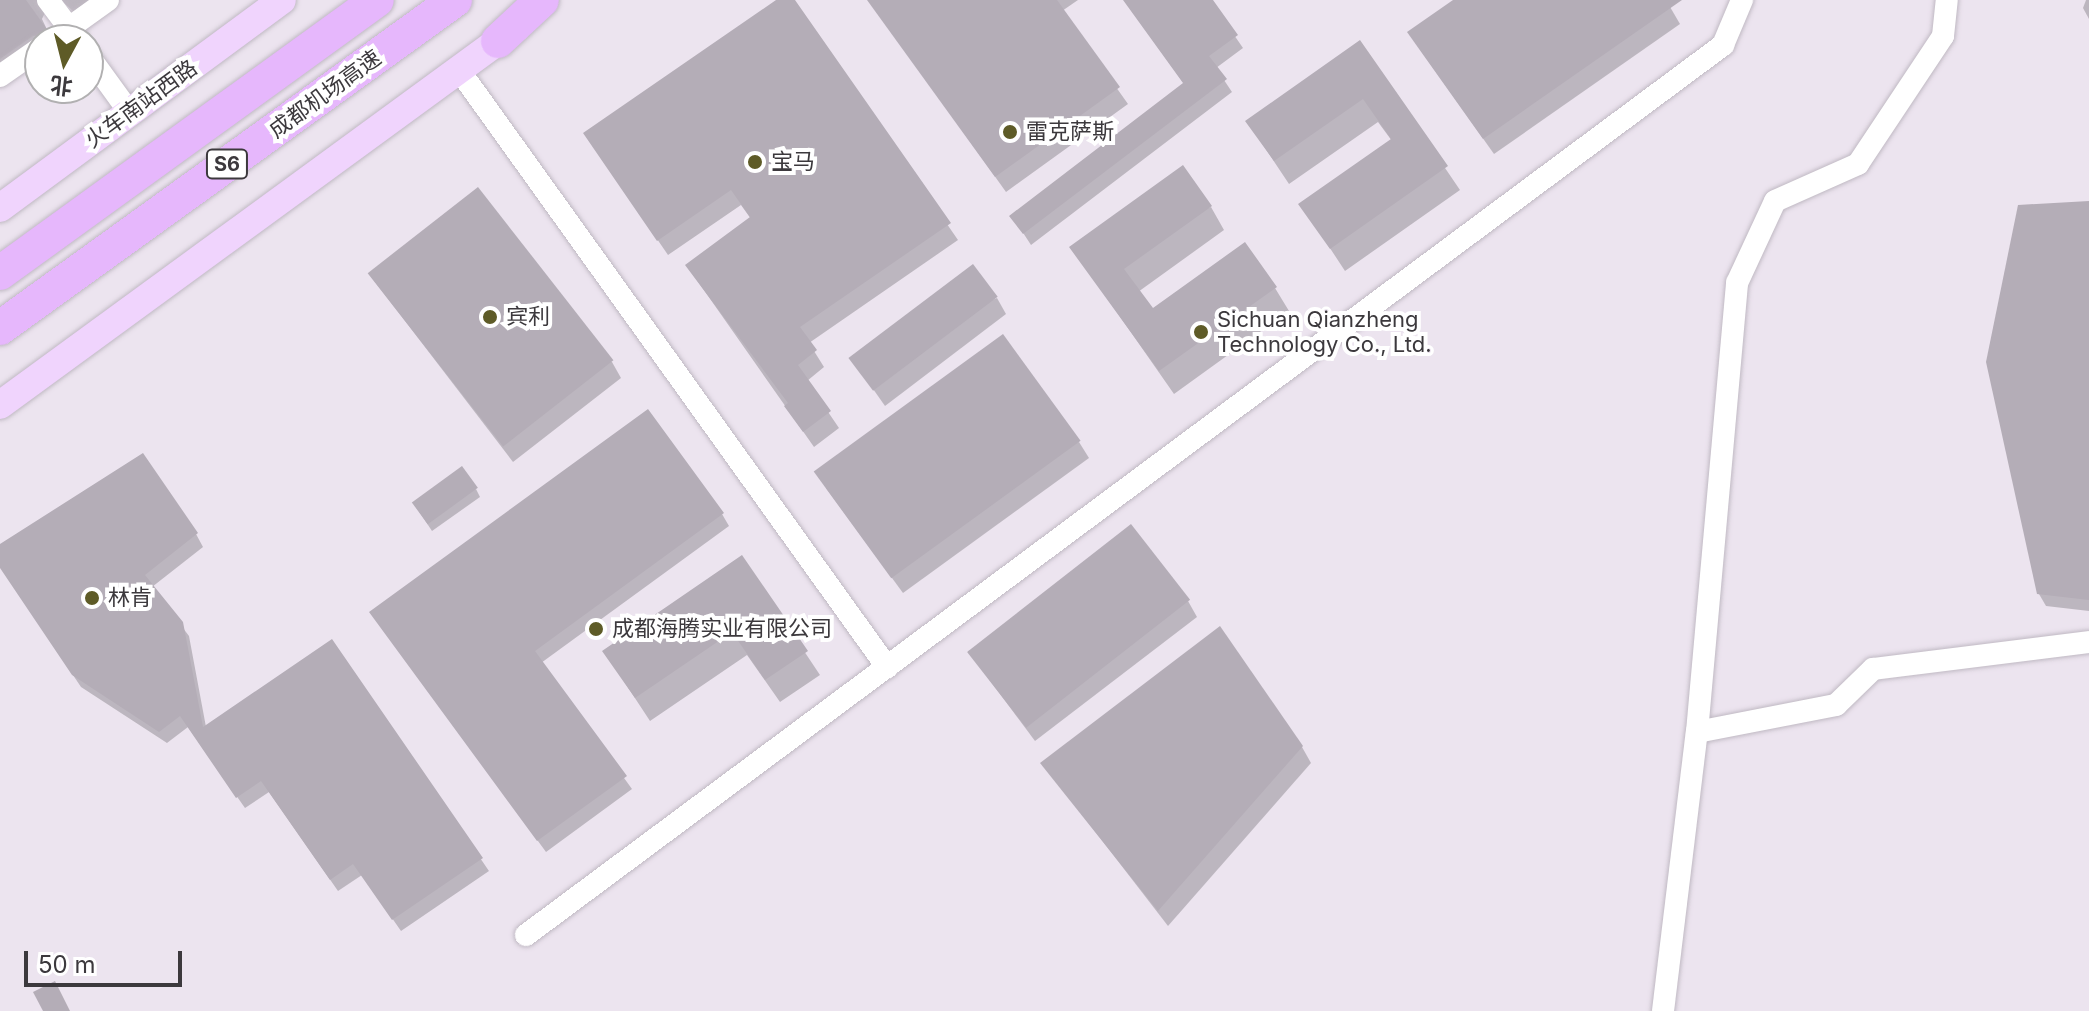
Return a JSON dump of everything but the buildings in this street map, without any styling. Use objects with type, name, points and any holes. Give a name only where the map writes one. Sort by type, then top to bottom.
[{"type":"highway","name":"成都机场高速","points":[[0,273],[377,0]]},
{"type":"highway","name":"成都机场高速","points":[[0,328],[455,0]]},
{"type":"highway","points":[[498,41],[542,0]]},
{"type":"main road","points":[[0,405],[555,0]]},
{"type":"main road","name":"火车南站西路","points":[[2,201],[130,113],[270,5]]},
{"type":"street","points":[[48,0],[55,24]]},
{"type":"street","points":[[78,24],[108,0]]},
{"type":"street","points":[[526,935],[1723,45],[1742,0]]},
{"type":"street","points":[[1663,1011],[1697,732],[1737,283],[1775,201],[1858,164],[1943,36],[1947,0]]},
{"type":"street","points":[[0,76],[24,61]]},
{"type":"street","points":[[459,70],[887,667]]},
{"type":"street","points":[[104,77],[130,113]]},
{"type":"street","points":[[1697,732],[1836,705],[1873,669],[2089,642]]},
{"type":"place","name":"雷克萨斯","points":[[1010,132]]},
{"type":"place","name":"宝马","points":[[755,162]]},
{"type":"place","name":"宾利","points":[[490,317]]},
{"type":"place","name":"Sichuan Qianzheng Technology Co., Ltd.","points":[[1201,332]]},
{"type":"place","name":"林肯","points":[[92,598]]},
{"type":"place","name":"成都海腾实业有限公司","points":[[596,629]]}]
